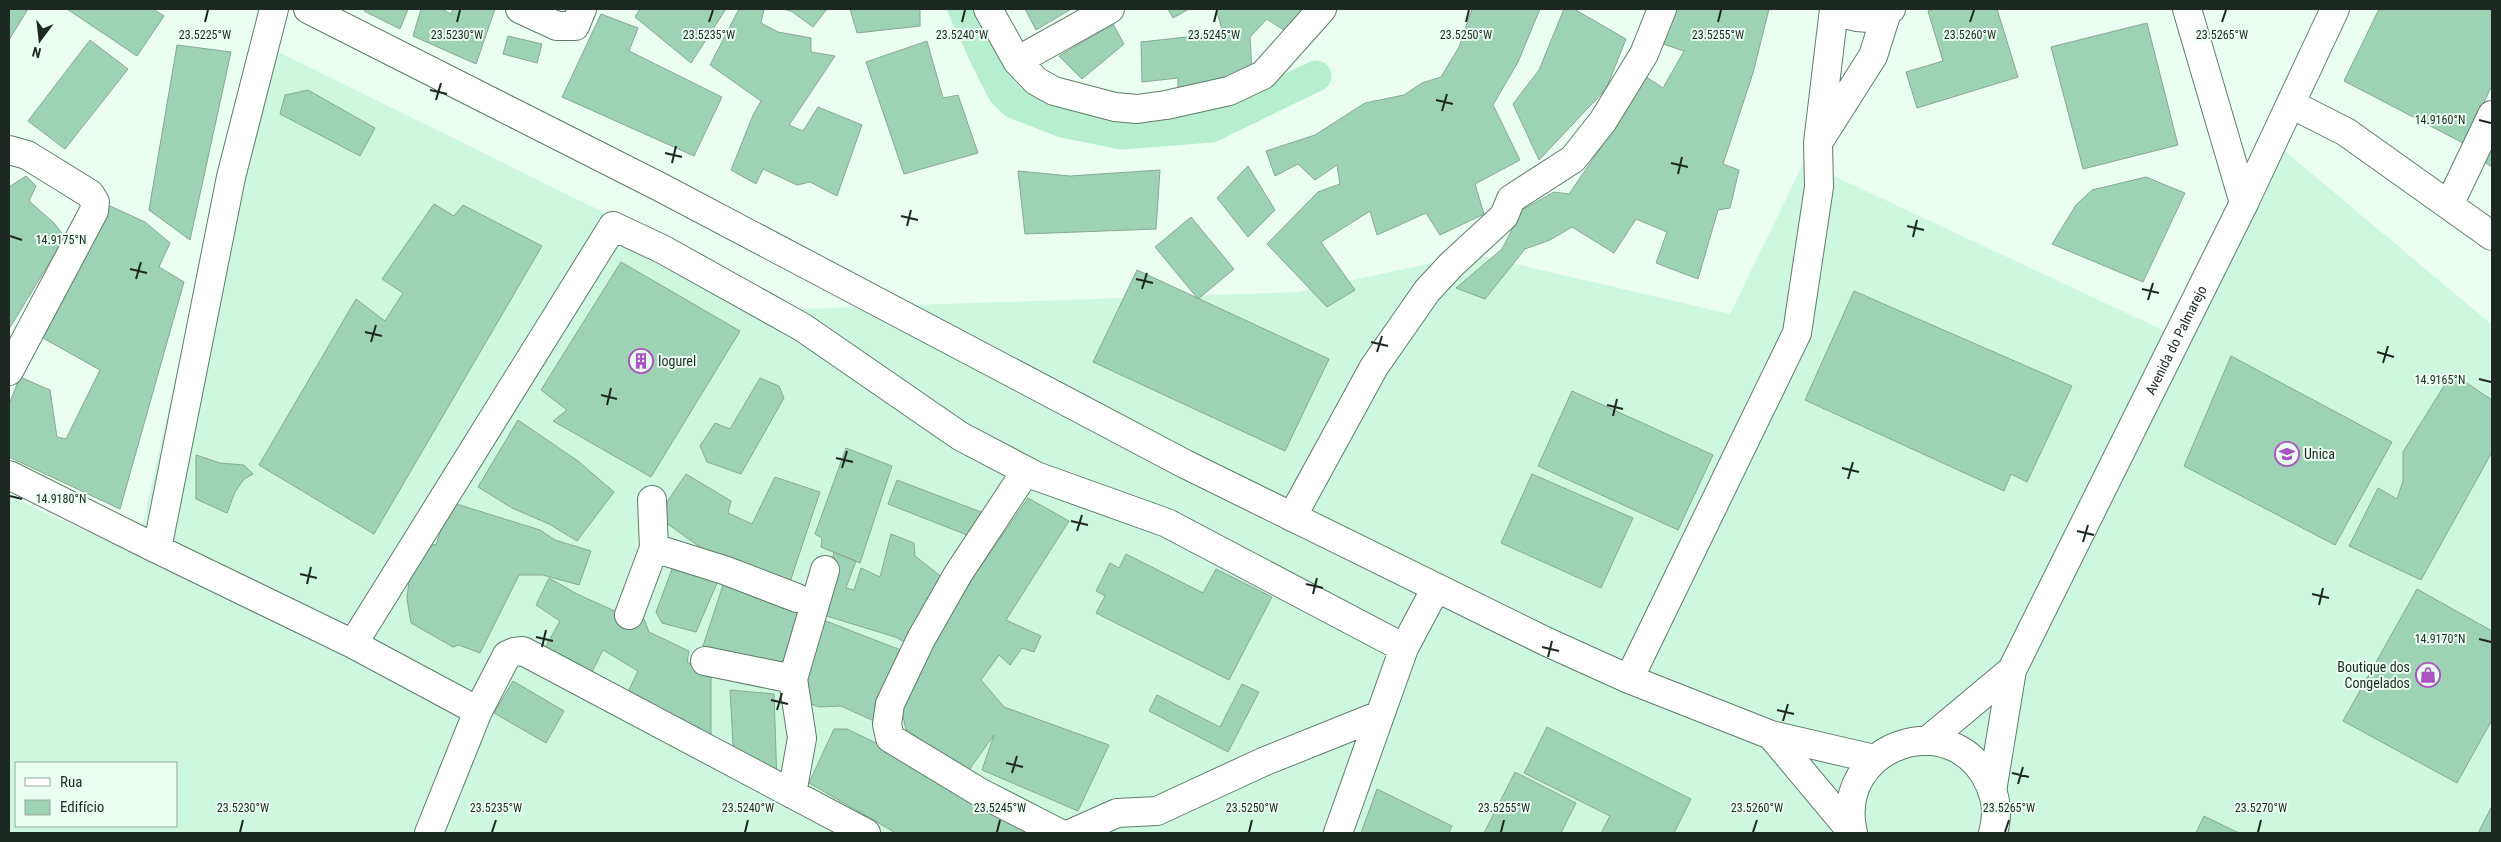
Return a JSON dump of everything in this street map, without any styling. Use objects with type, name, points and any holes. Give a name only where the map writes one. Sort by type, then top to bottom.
[{"type":"street","points":[[157,548],[231,177],[274,9]]},
{"type":"street","points":[[308,9],[660,187],[1185,464],[1436,588],[1629,679],[1771,735],[1874,759]]},
{"type":"street","points":[[520,9],[556,26],[575,26],[582,9]]},
{"type":"street","points":[[988,9],[1017,61],[1031,78],[1054,92],[1115,107],[1137,109],[1166,105],[1229,91],[1263,75],[1322,9]]},
{"type":"street","points":[[1017,61],[1110,9]]},
{"type":"street","points":[[1292,516],[1374,367],[1427,291],[1451,265],[1504,216],[1511,199],[1573,159],[1603,121],[1644,54],[1662,9]]},
{"type":"street","points":[[1629,679],[1797,334],[1819,187],[1818,143],[1834,9]]},
{"type":"street","points":[[1840,9],[1846,14],[1859,18],[1874,18],[1886,10]]},
{"type":"street","points":[[2187,9],[2244,203]]},
{"type":"street","name":"Avenida do Palmarejo","points":[[1992,791],[2012,670],[2244,203],[2335,9]]},
{"type":"street","points":[[1818,143],[1873,56],[1886,10]]},
{"type":"street","points":[[2291,104],[2346,132],[2492,236]]},
{"type":"street","points":[[2449,205],[2492,115]]},
{"type":"street","points":[[9,150],[27,155],[90,194],[95,202],[94,211],[9,371]]},
{"type":"street","points":[[353,644],[613,226],[662,249],[802,327],[960,436],[1026,471],[1167,523],[1404,648]]},
{"type":"street","points":[[1026,471],[958,574],[921,639],[890,704],[887,724],[890,738],[981,793],[1058,833]]},
{"type":"street","points":[[9,475],[353,644],[478,711]]},
{"type":"street","points":[[629,615],[654,548],[652,500]]},
{"type":"street","points":[[654,548],[724,570],[797,598]]},
{"type":"street","points":[[792,794],[802,738],[793,679],[825,570]]},
{"type":"street","points":[[1338,833],[1404,648],[1436,588]]},
{"type":"street","points":[[429,833],[478,711],[507,656],[514,652],[523,651],[866,833]]},
{"type":"street","points":[[705,661],[793,679]]},
{"type":"street","name":"Avenida do Palmarejo","points":[[1927,741],[2012,670]]},
{"type":"street","points":[[1072,833],[1117,812],[1157,811],[1263,762],[1380,715]]},
{"type":"street","points":[[1771,735],[1853,833]]},
{"type":"street","points":[[1853,833],[1850,813],[1853,793],[1861,774],[1874,759],[1893,747],[1904,743],[1927,741],[1956,748],[1972,759],[1984,774],[1992,791],[1996,809],[1993,833]]},
{"type":"shaded area","points":[[252,39],[800,309],[1298,292],[1473,254],[1730,314],[1804,162],[2182,339],[2279,146],[2492,325],[2492,833],[9,833],[9,496],[136,554]]},
{"type":"building","points":[[9,9],[28,9],[9,40]]},
{"type":"building","points":[[67,9],[153,9],[164,16],[137,56]]},
{"type":"building","points":[[365,9],[408,9],[400,29],[364,11]]},
{"type":"building","points":[[421,9],[442,9],[451,14],[453,9],[495,9],[476,64],[413,36]]},
{"type":"building","points":[[640,9],[726,9],[691,63],[635,17]]},
{"type":"building","points":[[739,9],[764,9],[761,23],[778,32],[811,38],[811,52],[835,56],[789,125],[803,131],[818,107],[862,125],[837,196],[810,182],[797,185],[763,169],[756,184],[731,170],[753,115],[761,101],[710,65]]},
{"type":"building","points":[[783,9],[827,9],[813,27],[791,11]]},
{"type":"building","points":[[850,9],[920,9],[920,26],[857,33]]},
{"type":"building","points":[[1025,9],[1071,9],[1036,30]]},
{"type":"building","points":[[1168,9],[1189,9],[1173,18]]},
{"type":"building","points":[[1216,9],[1310,9],[1294,37],[1267,19],[1250,37],[1252,74],[1178,91],[1178,78],[1142,82],[1141,42],[1223,33]]},
{"type":"building","points":[[1472,9],[1540,9],[1518,62],[1493,105],[1520,160],[1475,184],[1484,214],[1440,235],[1426,213],[1377,235],[1370,211],[1321,242],[1355,290],[1327,307],[1267,244],[1318,192],[1340,184],[1337,165],[1315,180],[1298,164],[1275,176],[1266,151],[1315,135],[1365,103],[1404,95],[1422,83],[1441,77],[1459,47]]},
{"type":"building","points":[[1564,9],[1574,9],[1626,39],[1606,89],[1539,160],[1513,104],[1539,70]]},
{"type":"building","points":[[1672,9],[1769,9],[1753,73],[1723,164],[1739,170],[1730,208],[1718,210],[1698,279],[1656,263],[1667,232],[1636,219],[1614,253],[1572,227],[1550,240],[1525,249],[1485,299],[1456,288],[1502,249],[1522,210],[1554,192],[1569,194],[1602,146],[1645,76],[1663,88],[1684,51],[1660,43]]},
{"type":"building","points":[[1934,9],[1997,9],[2018,77],[1917,108],[1906,72],[1943,61],[1928,11]]},
{"type":"building","points":[[2379,9],[2492,9],[2492,85],[2465,144],[2344,81]]},
{"type":"building","points":[[601,14],[638,28],[629,51],[722,97],[694,156],[562,97]]},
{"type":"building","points":[[2147,23],[2178,145],[2083,169],[2051,47]]},
{"type":"building","points":[[1113,24],[1124,44],[1082,79],[1059,56]]},
{"type":"building","points":[[508,36],[542,44],[537,63],[503,54]]},
{"type":"building","points":[[90,40],[128,69],[65,149],[28,121]]},
{"type":"building","points":[[927,41],[943,98],[958,95],[978,153],[904,174],[866,62]]},
{"type":"building","points":[[177,45],[231,52],[190,240],[149,210]]},
{"type":"building","points":[[308,90],[375,128],[360,156],[280,114],[285,95]]},
{"type":"building","points":[[2492,146],[2492,167],[2483,161]]},
{"type":"building","points":[[1248,166],[1275,210],[1248,237],[1217,198]]},
{"type":"building","points":[[1160,170],[1156,229],[1025,234],[1018,171],[1070,176]]},
{"type":"building","points":[[26,176],[36,186],[29,201],[54,223],[65,237],[9,329],[9,187]]},
{"type":"building","points":[[2146,177],[2185,193],[2143,282],[2052,244],[2076,205],[2092,190]]},
{"type":"building","points":[[434,204],[454,216],[463,205],[542,246],[374,534],[259,465],[356,299],[385,321],[403,293],[382,279]]},
{"type":"building","points":[[110,206],[145,222],[170,243],[159,267],[184,282],[120,509],[9,457],[9,404],[20,377],[50,390],[57,437],[66,439],[100,370],[43,338],[54,299]]},
{"type":"building","points":[[1191,217],[1234,269],[1198,299],[1155,247]]},
{"type":"building","name":"Iogurel","points":[[621,262],[740,331],[651,477],[553,421],[567,410],[541,390]]},
{"type":"building","points":[[1137,270],[1329,359],[1285,451],[1093,362]]},
{"type":"building","points":[[1854,291],[2072,386],[2027,482],[2011,474],[2004,491],[1805,400]]},
{"type":"building","name":"Unica","points":[[2231,356],[2392,442],[2335,545],[2184,466]]},
{"type":"building","points":[[2452,373],[2492,400],[2492,452],[2421,580],[2349,546],[2378,488],[2397,499],[2403,481],[2403,452]]},
{"type":"building","points":[[760,378],[779,386],[784,398],[741,474],[707,462],[700,446],[715,423],[730,429]]},
{"type":"building","points":[[1572,391],[1713,455],[1678,530],[1538,466]]},
{"type":"building","points":[[518,420],[578,461],[614,492],[577,541],[549,524],[512,508],[478,487]]},
{"type":"building","points":[[846,448],[892,466],[860,563],[821,547],[822,538],[815,534]]},
{"type":"building","points":[[196,455],[220,463],[244,465],[253,474],[244,479],[235,492],[227,513],[196,499]]},
{"type":"building","points":[[686,474],[731,501],[728,513],[752,524],[775,477],[820,492],[790,582],[704,550],[665,522],[667,502]]},
{"type":"building","points":[[1532,474],[1633,518],[1601,588],[1501,543]]},
{"type":"building","points":[[897,480],[981,512],[972,537],[888,504]]},
{"type":"building","points":[[1028,498],[1069,521],[1006,620],[1041,636],[1034,652],[1022,648],[1010,665],[999,655],[981,680],[1004,707],[1109,745],[1078,811],[982,770],[994,735],[969,770],[906,730],[900,702],[974,576]]},
{"type":"building","points":[[450,502],[540,530],[555,540],[591,551],[579,585],[543,575],[519,575],[480,653],[459,645],[453,647],[411,623],[407,599],[409,580],[423,544],[436,545]]},
{"type":"building","points":[[891,534],[914,543],[915,556],[943,578],[913,646],[895,637],[820,614],[834,552],[856,561],[846,588],[854,590],[861,568],[880,577]]},
{"type":"building","points":[[1126,554],[1203,593],[1216,569],[1272,597],[1229,680],[1096,613],[1105,596],[1096,591],[1110,563],[1119,568]]},
{"type":"building","points":[[675,561],[721,574],[696,632],[662,623],[656,612]]},
{"type":"building","points":[[726,576],[802,599],[780,671],[743,665],[703,646]]},
{"type":"building","points":[[549,578],[577,594],[617,612],[644,619],[649,632],[689,651],[687,662],[711,675],[711,746],[624,700],[638,671],[603,650],[587,682],[542,653],[560,621],[536,605]]},
{"type":"building","points":[[2417,589],[2492,631],[2492,720],[2457,783],[2343,721]]},
{"type":"building","points":[[813,616],[911,654],[874,721],[841,706],[819,707],[801,700]]},
{"type":"building","points":[[513,681],[564,711],[546,743],[494,713]]},
{"type":"building","points":[[1242,684],[1259,692],[1228,752],[1149,711],[1157,695],[1220,727]]},
{"type":"building","points":[[730,690],[774,694],[777,782],[734,762]]},
{"type":"building","points":[[1547,727],[1691,799],[1674,833],[1601,833],[1610,816],[1524,773]]},
{"type":"building","points":[[834,729],[847,729],[1051,833],[896,833],[809,783]]},
{"type":"building","points":[[1515,772],[1576,803],[1561,833],[1484,833]]},
{"type":"building","points":[[1377,789],[1452,826],[1449,833],[1361,833]]},
{"type":"building","points":[[2492,806],[2492,833],[2478,833]]},
{"type":"building","points":[[2204,816],[2239,833],[2196,833]]},
{"type":"waterway","points":[[963,9],[988,63]]},
{"type":"waterway","points":[[992,71],[1003,92],[1014,103],[1063,122],[1122,134],[1211,127],[1316,76]]},
{"type":"place","name":"Iogurel","points":[[641,361]]},
{"type":"place","name":"Unica","points":[[2287,454]]},
{"type":"place","name":"Boutique dos Congelados","points":[[2428,675]]}]
